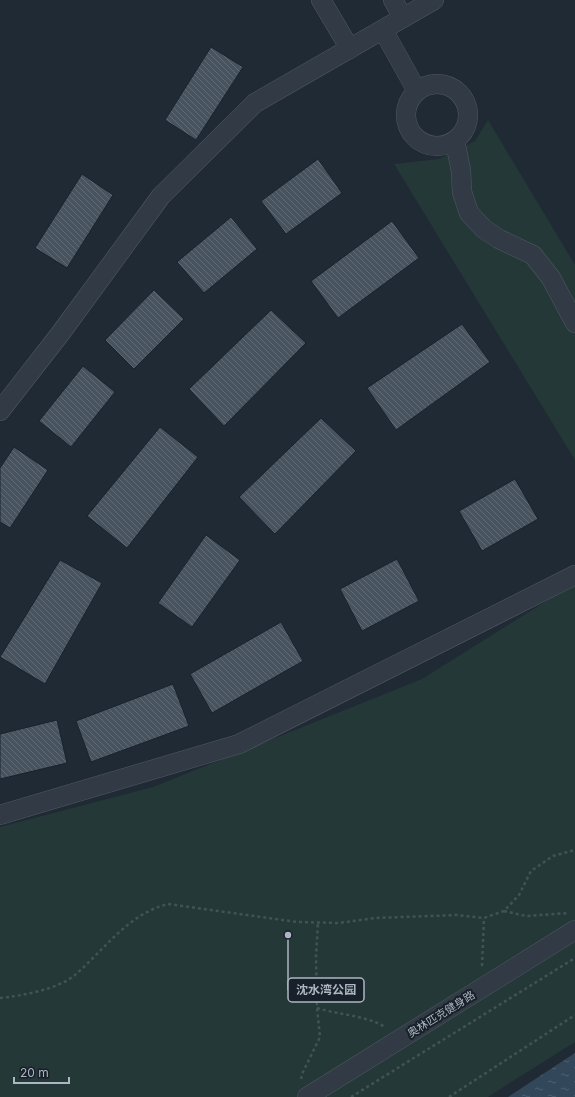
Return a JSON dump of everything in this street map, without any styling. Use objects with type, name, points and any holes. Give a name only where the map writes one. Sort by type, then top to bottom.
[{"type":"street","points":[[321,0],[350,49]]},
{"type":"street","points":[[393,0],[403,18]]},
{"type":"street","points":[[0,411],[60,334],[161,196],[255,103],[434,0]]},
{"type":"street","points":[[383,30],[418,91]]},
{"type":"street","points":[[436,84],[446,85],[455,90],[462,97],[467,105],[468,115],[462,134],[455,141],[446,145],[435,146],[425,144],[413,134],[406,120],[406,109],[410,99],[418,91],[427,86],[436,84]]},
{"type":"street","points":[[455,141],[461,171],[462,192],[469,213],[484,229],[500,239],[533,255],[551,278],[575,323]]},
{"type":"street","points":[[0,815],[239,744],[575,575]]},
{"type":"street","name":"奥林匹克健身路","points":[[304,1090],[398,1040],[575,930]]},
{"type":"path","points":[[0,998],[56,986],[74,976],[130,923],[152,908],[168,904],[297,922],[339,923],[375,918],[457,915],[484,918],[504,911],[519,895],[531,871],[553,856],[575,850]]},
{"type":"path","points":[[504,911],[526,916],[552,915],[565,912],[575,914]]},
{"type":"path","points":[[479,990],[484,941],[484,918]]},
{"type":"path","points":[[304,1090],[303,1072],[320,1037],[317,1008],[316,956],[318,922]]},
{"type":"path","points":[[351,1097],[575,958]]},
{"type":"path","points":[[317,1008],[352,1015],[378,1023],[398,1040]]},
{"type":"path","points":[[449,1097],[575,1015]]},
{"type":"green space","points":[[488,120],[575,265],[575,460],[394,164],[439,159],[475,141]]},
{"type":"green space","points":[[575,583],[575,1042],[488,1097],[0,1097],[0,827],[153,787],[422,679]]},
{"type":"water","points":[[575,1053],[575,1097],[508,1097]]},
{"type":"building","points":[[211,47],[243,67],[196,140],[165,120]]},
{"type":"building","points":[[318,159],[342,193],[286,234],[261,201]]},
{"type":"building","points":[[82,174],[113,195],[67,268],[35,248]]},
{"type":"building","points":[[231,217],[257,249],[204,293],[177,262]]},
{"type":"building","points":[[392,221],[419,258],[338,318],[311,281]]},
{"type":"building","points":[[154,290],[184,319],[134,369],[105,340]]},
{"type":"building","points":[[271,310],[306,343],[224,426],[189,389]]},
{"type":"building","points":[[462,324],[490,362],[396,430],[367,388]]},
{"type":"building","points":[[83,366],[115,392],[71,447],[39,421]]},
{"type":"building","points":[[321,418],[356,451],[275,534],[239,497]]},
{"type":"building","points":[[160,427],[198,457],[127,548],[87,516]]},
{"type":"building","points":[[14,447],[48,470],[10,528],[0,522],[0,468]]},
{"type":"building","points":[[515,479],[538,519],[482,551],[459,511]]},
{"type":"building","points":[[206,535],[240,560],[192,627],[158,603]]},
{"type":"building","points":[[397,559],[419,601],[362,631],[340,589]]},
{"type":"building","points":[[60,560],[102,583],[45,684],[0,657]]},
{"type":"building","points":[[281,622],[303,661],[212,713],[190,674]]},
{"type":"building","points":[[173,684],[189,726],[91,762],[76,721]]},
{"type":"building","points":[[57,720],[67,763],[0,779],[0,734]]},
{"type":"place","name":"沈水湾公园","points":[[288,935]]}]
